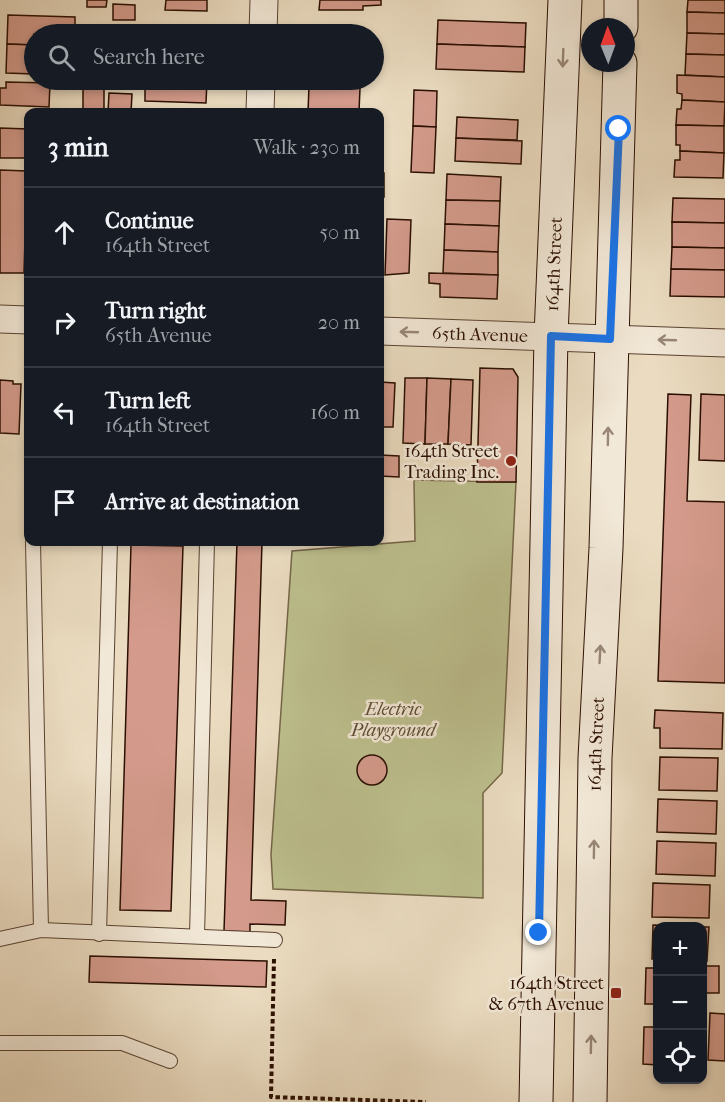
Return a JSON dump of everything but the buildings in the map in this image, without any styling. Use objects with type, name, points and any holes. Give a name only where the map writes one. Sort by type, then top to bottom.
[{"type":"street","points":[[263,24],[264,0]]},
{"type":"street","name":"164th Street","points":[[536,1102],[551,336],[565,0]]},
{"type":"street","points":[[621,0],[621,18]]},
{"type":"street","name":"164th Street","points":[[590,1102],[595,758],[606,548],[610,339],[620,72]]},
{"type":"street","points":[[260,108],[261,90]]},
{"type":"street","points":[[0,319],[24,320]]},
{"type":"street","name":"65th Avenue","points":[[384,331],[725,343]]},
{"type":"lane","points":[[33,546],[41,930]]},
{"type":"lane","points":[[99,934],[110,546]]},
{"type":"lane","points":[[197,936],[207,546]]},
{"type":"lane","points":[[0,939],[41,930],[275,940]]},
{"type":"lane","points":[[0,1043],[122,1043],[170,1061]]},
{"type":"path","points":[[275,940],[271,1097],[426,1102]]},
{"type":"green space","name":"Electric Playground","points":[[414,480],[516,482],[502,773],[483,793],[483,898],[273,889],[271,855],[292,551],[384,546],[384,544],[415,541]]},
{"type":"place","name":"164th Street Trading Inc.","points":[[511,461]]},
{"type":"place","name":"164th Street & 67th Avenue","points":[[616,993]]},
{"type":"route","points":[[539,933],[551,336],[610,339],[619,129]]}]
